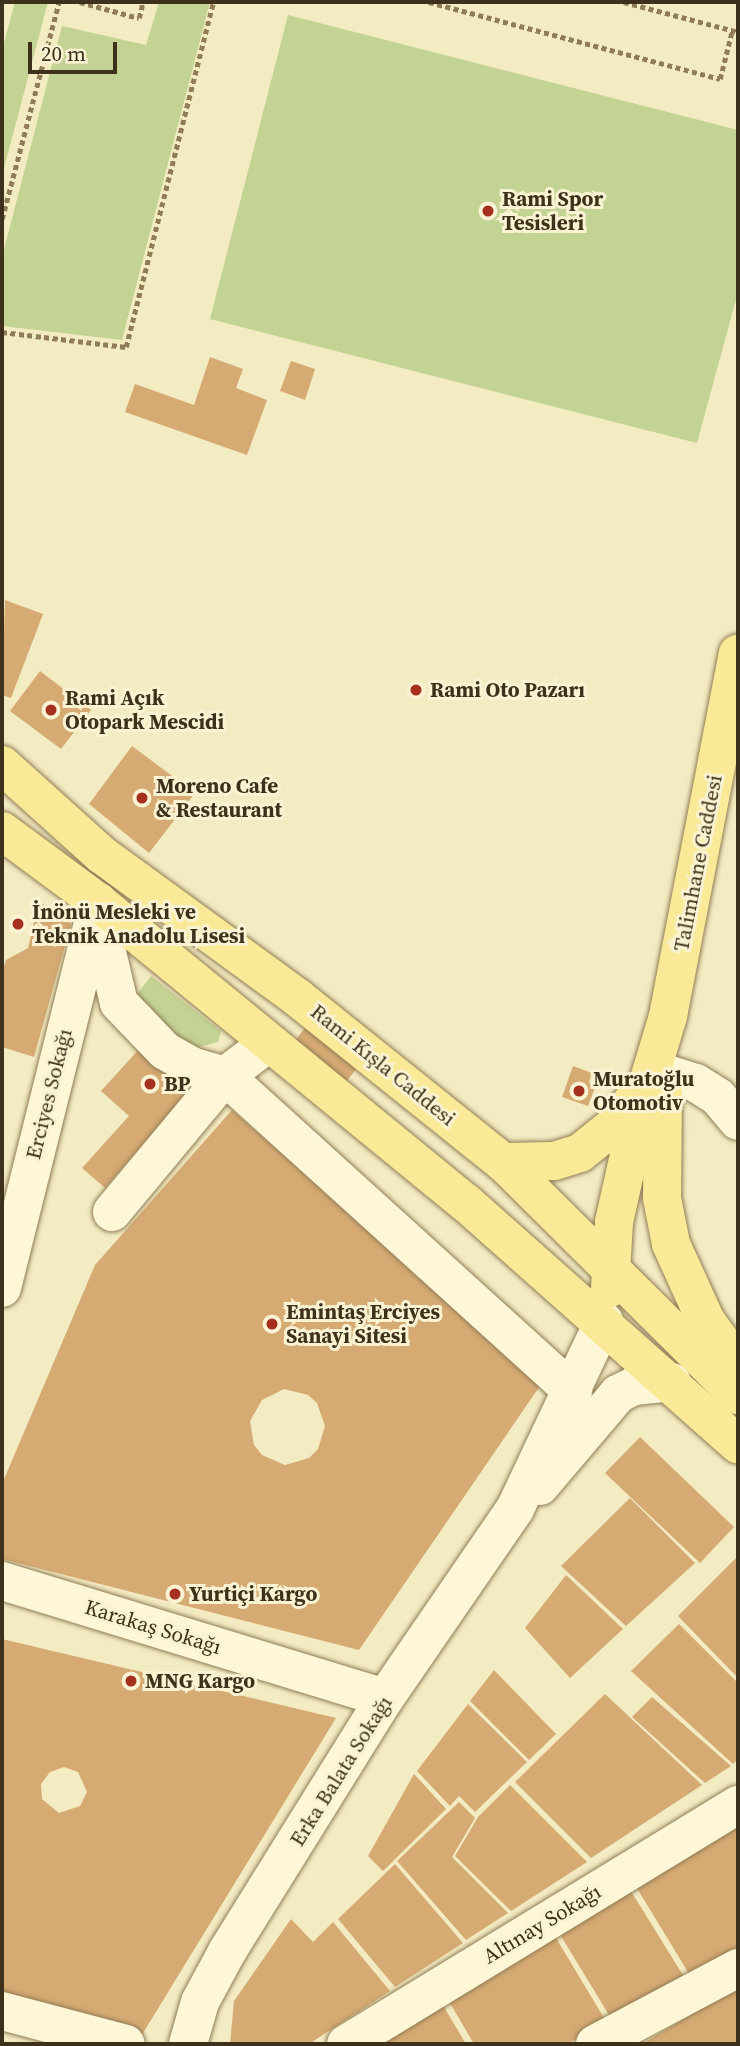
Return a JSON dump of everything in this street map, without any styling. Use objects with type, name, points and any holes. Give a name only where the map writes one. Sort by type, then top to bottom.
[{"type":"main road","name":"Talimhane Caddesi","points":[[604,1321],[613,1274],[614,1222],[637,1118],[655,1070],[738,654]]},
{"type":"main road","name":"Rami Kışla Caddesi","points":[[2,765],[102,855],[298,998],[503,1162],[738,1395]]},
{"type":"main road","points":[[2,831],[98,902],[267,1044],[465,1202],[604,1321],[738,1444]]},
{"type":"main road","points":[[98,902],[105,868],[102,855]]},
{"type":"main road","name":"Talimhane Caddesi","points":[[655,1070],[663,1090],[662,1198],[671,1244],[706,1321],[738,1365]]},
{"type":"main road","points":[[503,1162],[554,1161],[580,1153],[615,1125],[655,1070]]},
{"type":"street","points":[[98,902],[102,939],[119,1003],[165,1051],[194,1067],[225,1076],[573,1392]]},
{"type":"street","name":"Erciyes Sokağı","points":[[2,1288],[98,902]]},
{"type":"street","points":[[112,1212],[225,1076],[267,1044]]},
{"type":"street","points":[[655,1070],[696,1083],[718,1097],[738,1121]]},
{"type":"street","name":"Erka Balata Sokağı","points":[[188,2044],[213,1975],[386,1698],[515,1509],[573,1392],[604,1321]]},
{"type":"street","name":"Erka Balata Sokağı","points":[[515,1509],[547,1479],[618,1394],[634,1386],[672,1382]]},
{"type":"street","name":"Karakaş Sokağı","points":[[2,1581],[386,1698]]},
{"type":"street","name":"Altınay Sokağı","points":[[346,2044],[738,1805]]},
{"type":"street","points":[[595,2044],[738,1968]]},
{"type":"street","points":[[2,2011],[126,2044]]},
{"type":"path","points":[[2,219],[59,2]]},
{"type":"path","points":[[80,2],[139,18],[143,2]]},
{"type":"path","points":[[2,332],[126,347],[214,2]]},
{"type":"path","points":[[429,2],[720,79],[735,31],[624,2]]},
{"type":"green space","points":[[15,2],[48,2],[2,176],[2,50]]},
{"type":"green space","points":[[159,2],[210,2],[122,340],[2,326],[2,257],[62,26],[146,45]]},
{"type":"green space","name":"Rami Spor Tesisleri","points":[[288,15],[738,130],[738,292],[697,443],[210,319]]},
{"type":"green space","points":[[151,976],[221,1031],[218,1042],[192,1049],[132,1001]]},
{"type":"building","points":[[210,357],[243,369],[236,388],[267,400],[247,455],[125,412],[135,384],[194,405]]},
{"type":"building","points":[[291,361],[315,369],[305,400],[280,391]]},
{"type":"building","points":[[5,600],[43,614],[11,698],[2,695]]},
{"type":"building","name":"Rami Açık Otopark Mescidi","points":[[40,671],[91,710],[61,749],[10,711]]},
{"type":"building","name":"Moreno Cafe & Restaurant","points":[[132,746],[195,793],[149,853],[89,804]]},
{"type":"building","points":[[39,901],[71,924],[34,1057],[2,1047],[2,972],[6,960],[28,948]]},
{"type":"building","points":[[308,1024],[358,1067],[345,1083],[294,1042]]},
{"type":"building","points":[[151,1036],[199,1080],[105,1188],[82,1168],[129,1116],[101,1091]]},
{"type":"building","name":"Muratoğlu Otomotiv","points":[[573,1066],[592,1073],[589,1082],[596,1085],[588,1106],[562,1097]]},
{"type":"building","name":"Emintaş Erciyes Sanayi Sitesi","points":[[232,1110],[542,1383],[359,1650],[2,1559],[2,1484],[95,1265]],"holes":[[[284,1389],[308,1395],[317,1403],[325,1426],[318,1449],[309,1458],[285,1465],[262,1455],[254,1445],[250,1421],[262,1400]]]},
{"type":"building","points":[[640,1437],[734,1527],[700,1563],[605,1473]]},
{"type":"building","points":[[630,1498],[695,1563],[626,1626],[561,1566]]},
{"type":"building","points":[[738,1556],[738,1678],[678,1616]]},
{"type":"building","points":[[566,1575],[623,1629],[570,1678],[525,1628]]},
{"type":"building","points":[[679,1624],[738,1683],[738,1759],[733,1764],[631,1671]]},
{"type":"building","points":[[2,1639],[336,1718],[140,2038],[2,1999]],"holes":[[[64,1767],[78,1772],[87,1792],[80,1806],[59,1813],[42,1799],[41,1784],[50,1772]]]},
{"type":"building","points":[[494,1670],[556,1734],[529,1760],[470,1701]]},
{"type":"building","points":[[605,1694],[702,1785],[591,1858],[515,1782]]},
{"type":"building","points":[[652,1697],[731,1766],[705,1783],[632,1717]]},
{"type":"building","points":[[468,1704],[527,1762],[475,1812],[459,1796],[450,1806],[417,1771]]},
{"type":"building","points":[[414,1774],[446,1809],[383,1871],[368,1856]]},
{"type":"building","points":[[510,1785],[587,1862],[511,1911],[455,1856],[478,1817]]},
{"type":"building","points":[[459,1802],[475,1818],[452,1857],[508,1913],[466,1940],[397,1861]]},
{"type":"building","points":[[738,1823],[738,1951],[691,1977],[635,1885]]},
{"type":"building","points":[[395,1864],[463,1943],[395,1987],[338,1919]]},
{"type":"building","points":[[629,1888],[686,1980],[612,2020],[558,1931]]},
{"type":"building","points":[[291,1919],[313,1942],[333,1922],[390,1991],[309,2044],[230,2044],[234,2001]]},
{"type":"building","points":[[553,1933],[607,2023],[567,2044],[474,2044],[447,1998]]},
{"type":"building","points":[[738,1987],[738,2044],[642,2044]]},
{"type":"building","points":[[441,2002],[466,2044],[370,2044]]},
{"type":"place","name":"Rami Spor Tesisleri","points":[[488,211]]},
{"type":"place","name":"Rami Oto Pazarı","points":[[416,690]]},
{"type":"place","name":"Rami Açık Otopark Mescidi","points":[[51,710]]},
{"type":"place","name":"Moreno Cafe & Restaurant","points":[[142,798]]},
{"type":"place","name":"İnönü Mesleki ve Teknik Anadolu Lisesi","points":[[18,924]]},
{"type":"place","name":"BP","points":[[150,1084]]},
{"type":"place","name":"Muratoğlu Otomotiv","points":[[579,1091]]},
{"type":"place","name":"Emintaş Erciyes Sanayi Sitesi","points":[[272,1324]]},
{"type":"place","name":"Yurtiçi Kargo","points":[[175,1594]]},
{"type":"place","name":"MNG Kargo","points":[[131,1681]]}]
